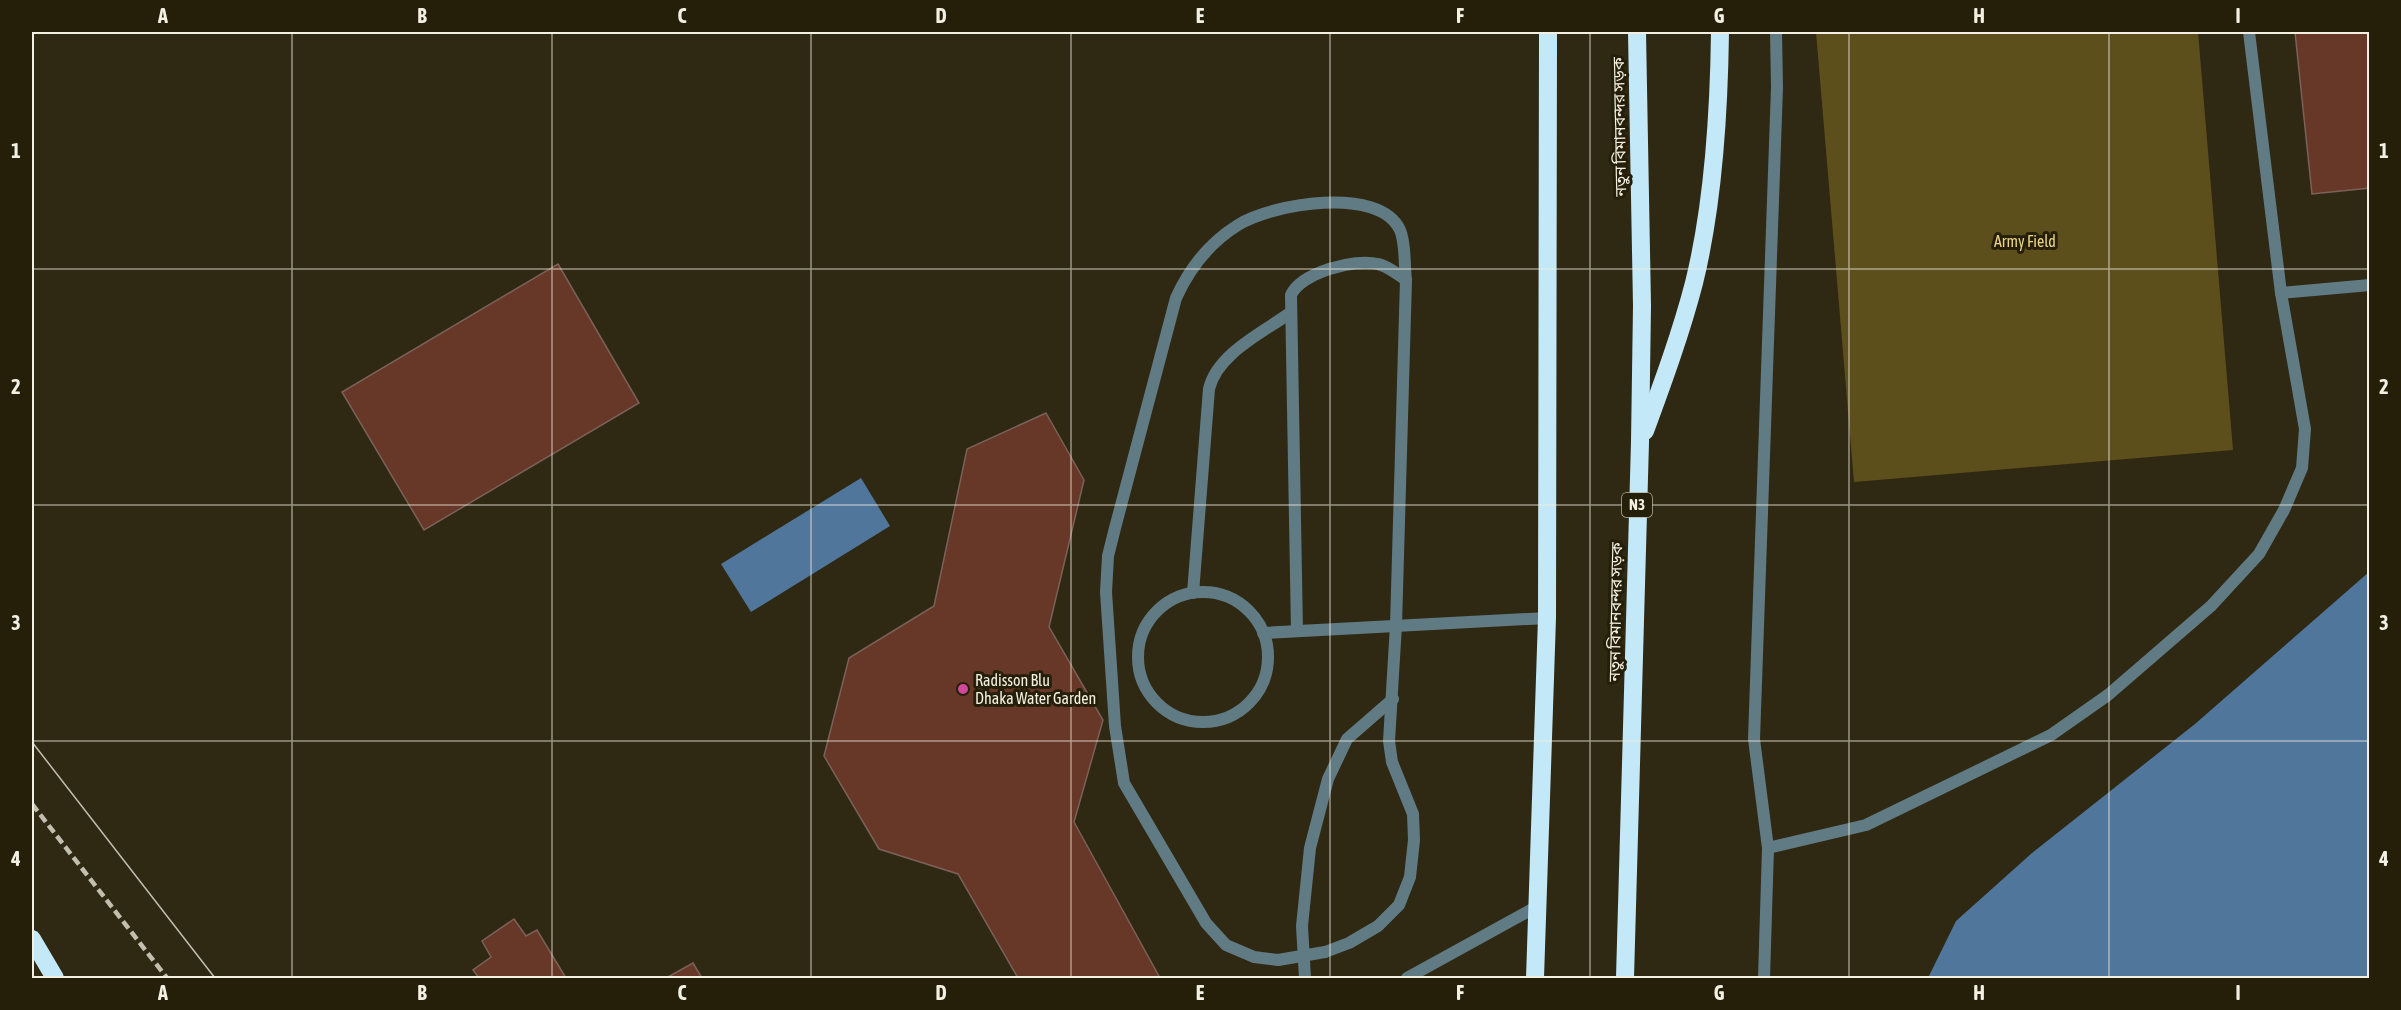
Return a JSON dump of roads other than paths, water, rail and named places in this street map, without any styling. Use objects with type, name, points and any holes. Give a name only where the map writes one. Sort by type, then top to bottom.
[{"type":"highway","points":[[1535,978],[1547,618],[1548,32]]},
{"type":"highway","name":"নতুন বিমানবন্দর সড়ক","points":[[1625,978],[1642,306],[1637,32]]},
{"type":"highway","points":[[1640,442],[1668,370],[1694,281],[1710,185],[1720,32]]},
{"type":"highway","points":[[32,939],[55,978]]},
{"type":"lane","points":[[1764,978],[1768,848],[1754,739],[1776,98],[1776,32]]},
{"type":"lane","points":[[1768,848],[1866,825],[2051,735],[2108,695],[2211,606],[2259,554],[2284,510],[2302,468],[2306,429],[2281,293],[2249,32]]},
{"type":"lane","points":[[1326,202],[1358,205],[1383,213],[1394,221],[1401,231],[1406,280],[1396,625],[1389,741],[1392,762],[1413,814],[1414,840],[1410,877],[1399,905],[1378,926],[1349,943],[1325,952],[1278,960],[1254,957],[1226,945],[1206,923],[1124,783],[1115,726],[1106,592],[1108,556],[1176,298],[1190,269],[1212,246],[1238,225],[1273,209],[1326,202]]},
{"type":"lane","points":[[1297,632],[1291,295],[1295,285],[1321,272],[1359,263],[1376,263],[1406,280]]},
{"type":"lane","points":[[2281,293],[2370,285]]},
{"type":"lane","points":[[1193,593],[1212,374],[1222,363],[1290,313]]},
{"type":"lane","points":[[1193,593],[1222,595],[1235,600],[1257,620],[1263,633],[1268,654],[1266,676],[1251,701],[1228,718],[1214,722],[1185,720],[1172,714],[1150,695],[1143,681],[1139,668],[1141,638],[1147,625],[1167,603],[1193,593]]},
{"type":"lane","points":[[1263,633],[1547,618]]},
{"type":"lane","points":[[1305,978],[1302,927],[1311,848],[1328,779],[1347,739],[1393,699]]},
{"type":"lane","points":[[1407,978],[1536,907]]},
{"type":"water","points":[[861,478],[890,526],[751,612],[721,564]]},
{"type":"water","points":[[2369,572],[2369,978],[1928,978],[1956,921],[2032,853],[2195,724]]},
{"type":"tram line","points":[[32,742],[215,978]]},
{"type":"railway","points":[[32,804],[167,978]]},
{"type":"place","name":"Radisson Blu Dhaka Water Garden","points":[[963,689]]},
{"type":"park label","name":"Army Field","points":[[2025,241]]}]
